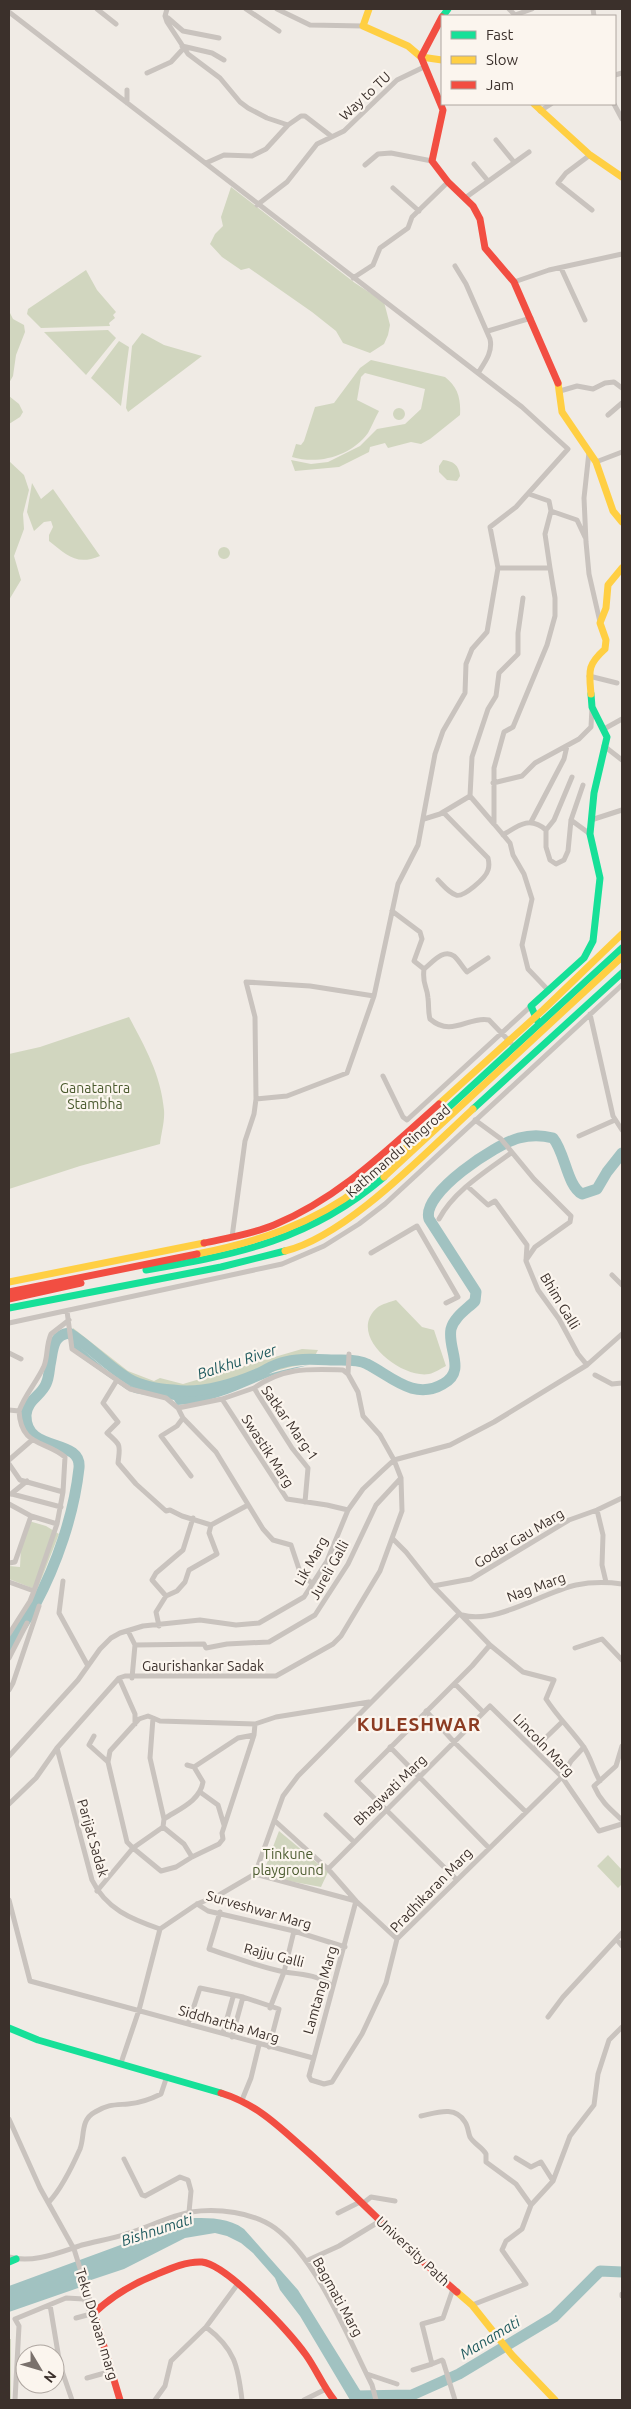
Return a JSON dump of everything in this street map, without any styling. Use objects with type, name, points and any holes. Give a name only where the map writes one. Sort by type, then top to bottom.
[{"type":"main road","points":[[369,9],[363,26],[408,46],[421,57],[441,60]]},
{"type":"main road","points":[[441,18],[421,57],[443,110],[432,161],[448,182],[473,206],[480,219],[485,248],[514,282],[531,318],[560,391],[562,412],[596,462],[604,480],[613,511],[622,522]]},
{"type":"main road","points":[[535,105],[590,155],[622,176]]},
{"type":"main road","points":[[540,1025],[531,1006],[584,958],[593,941],[600,878],[590,834],[594,793],[606,737],[604,729],[592,707],[588,676],[591,662],[605,649],[606,640],[600,623],[606,608],[608,585],[622,568]]},
{"type":"main road","points":[[9,1282],[232,1237],[293,1218],[348,1184],[506,1036],[536,1016],[622,934]]},
{"type":"main road","name":"Kathmandu Ringroad","points":[[9,1299],[230,1255],[281,1240],[313,1226],[356,1199],[387,1174],[619,960],[622,948]]},
{"type":"main road","name":"Kathmandu Ringroad","points":[[9,1292],[240,1245],[307,1222],[362,1186],[540,1025],[619,960]]},
{"type":"main road","points":[[9,1308],[221,1267],[289,1250],[307,1243],[338,1225],[395,1181],[622,973]]},
{"type":"main road","points":[[9,2028],[38,2040],[167,2076]]},
{"type":"main road","name":"University Path","points":[[167,2076],[242,2100],[261,2111],[280,2126],[422,2262],[472,2305],[512,2355],[555,2400]]},
{"type":"main road","points":[[9,2262],[16,2259]]},
{"type":"main road","points":[[92,2313],[114,2294],[173,2267],[197,2262],[210,2264],[273,2316],[306,2354],[326,2390],[334,2400]]},
{"type":"main road","name":"Teku Dovaan marg","points":[[92,2313],[120,2400]]},
{"type":"street","points":[[96,9],[116,24]]},
{"type":"street","points":[[167,9],[166,16],[183,48],[220,78],[240,102],[248,108],[288,125]]},
{"type":"street","points":[[246,9],[279,31]]},
{"type":"street","points":[[277,9],[310,25],[363,26]]},
{"type":"street","points":[[509,9],[515,15],[532,9]]},
{"type":"street","points":[[9,12],[206,162],[257,205],[522,407],[568,447],[567,451],[528,494],[490,527],[498,568],[487,632],[472,649],[466,664],[465,693],[443,731],[435,754],[418,845],[398,884],[374,996],[346,1073],[288,1096],[256,1099]]},
{"type":"street","points":[[166,16],[176,27],[183,31],[219,38]]},
{"type":"street","points":[[147,73],[171,62],[187,46],[212,53],[224,60]]},
{"type":"street","name":"Way to TU","points":[[257,205],[287,182],[317,144],[344,131],[398,80],[424,67]]},
{"type":"street","points":[[127,90],[128,102]]},
{"type":"street","points":[[540,111],[549,105]]},
{"type":"street","points":[[615,105],[622,119]]},
{"type":"street","points":[[206,162],[224,154],[252,156],[275,141],[288,125],[301,116],[305,116],[331,136]]},
{"type":"street","points":[[496,140],[514,162]]},
{"type":"street","points":[[465,198],[529,152]]},
{"type":"street","points":[[365,165],[378,154],[391,153],[432,161]]},
{"type":"street","points":[[590,155],[566,174],[558,183],[592,210]]},
{"type":"street","points":[[474,164],[488,181]]},
{"type":"street","points":[[353,278],[373,265],[380,248],[408,228],[412,218],[448,182]]},
{"type":"street","points":[[392,188],[419,212]]},
{"type":"street","points":[[514,282],[561,268],[622,254]]},
{"type":"street","points":[[455,266],[466,284],[488,331],[492,345],[478,374]]},
{"type":"street","points":[[561,268],[585,320]]},
{"type":"street","points":[[488,331],[531,318]]},
{"type":"street","points":[[560,391],[578,386],[593,389],[605,383],[614,382],[622,388]]},
{"type":"street","points":[[608,415],[620,405],[622,413]]},
{"type":"street","points":[[589,452],[584,498],[586,542],[589,574],[600,623]]},
{"type":"street","points":[[596,462],[622,452]]},
{"type":"street","points":[[494,824],[494,768],[504,732],[513,727],[547,644],[555,616],[556,598],[545,534],[551,511],[549,501],[528,494]]},
{"type":"street","points":[[551,511],[577,520],[586,542]]},
{"type":"street","points":[[498,568],[550,568]]},
{"type":"street","points":[[523,598],[518,633],[518,654],[499,673],[496,696],[488,709],[472,757],[470,796],[510,842],[532,899],[522,945],[528,969],[549,991]]},
{"type":"street","points":[[588,676],[617,683]]},
{"type":"street","points":[[493,783],[522,776],[536,763],[568,746],[591,727],[592,707]]},
{"type":"street","points":[[604,729],[622,719]]},
{"type":"street","points":[[531,822],[564,759],[568,746]]},
{"type":"street","points":[[604,746],[622,760]]},
{"type":"street","points":[[572,778],[554,820],[546,830],[546,847],[550,860],[556,864],[564,860],[568,851],[571,820],[583,785]]},
{"type":"street","points":[[424,819],[443,812],[470,796]]},
{"type":"street","points":[[591,820],[622,810]]},
{"type":"street","points":[[438,880],[448,891],[457,896],[462,896],[485,877],[489,869],[488,858],[443,812]]},
{"type":"street","points":[[571,820],[590,834]]},
{"type":"street","points":[[503,835],[521,824],[531,822],[538,824],[546,830]]},
{"type":"street","points":[[392,911],[420,932],[422,939],[414,961],[424,969]]},
{"type":"street","points":[[488,958],[467,972],[454,955],[448,954],[439,956],[424,969],[423,982],[428,998],[430,1019],[435,1024],[458,1028],[489,1020],[515,1047]]},
{"type":"street","points":[[232,1237],[245,1141],[254,1114],[256,1099],[255,1017],[246,982],[310,986],[374,996]]},
{"type":"street","points":[[9,1323],[282,1264],[301,1257],[342,1235],[379,1209],[622,985]]},
{"type":"street","points":[[602,991],[608,998]]},
{"type":"street","points":[[383,1076],[403,1117],[407,1120],[506,1036],[531,1006]]},
{"type":"street","points":[[590,1014],[617,1122],[622,1130]]},
{"type":"street","points":[[475,1120],[501,1139],[510,1152],[571,1216],[570,1222],[535,1247],[526,1260]]},
{"type":"street","points":[[580,1136],[617,1122]]},
{"type":"street","points":[[439,1219],[446,1207],[467,1186],[510,1152]]},
{"type":"street","points":[[395,1181],[402,1188]]},
{"type":"street","name":"Bhim Galli","points":[[467,1186],[488,1205],[495,1201],[527,1245],[526,1260],[538,1290],[559,1319],[578,1354],[587,1365]]},
{"type":"street","points":[[371,1253],[417,1226],[453,1292],[458,1297],[446,1304]]},
{"type":"street","points":[[612,1275],[622,1285]]},
{"type":"street","points":[[68,1310],[72,1349],[116,1382],[130,1389],[167,1399],[178,1408],[183,1418],[216,1452],[263,1529],[273,1540],[291,1545],[301,1575],[312,1583]]},
{"type":"street","points":[[9,1634],[34,1591],[57,1524],[64,1492],[65,1457],[32,1440],[24,1430],[19,1411],[46,1363],[51,1334],[69,1322]]},
{"type":"street","name":"Lik Marg","points":[[9,1756],[78,1680],[100,1649],[111,1638],[143,1626],[159,1626],[200,1620],[236,1625],[259,1623],[304,1597],[327,1561],[348,1510],[363,1489],[394,1460],[450,1445],[494,1422],[587,1365],[622,1334]]},
{"type":"street","points":[[9,1353],[20,1359]]},
{"type":"street","name":"Gaurishankar Sadak","points":[[119,1678],[125,1676],[132,1678],[268,1677],[282,1674],[332,1644],[341,1636],[380,1571],[402,1511],[401,1478],[394,1460],[380,1435],[363,1416],[358,1392],[348,1374],[349,1354]]},
{"type":"street","points":[[254,1388],[265,1380],[302,1369],[343,1370],[348,1374]]},
{"type":"street","points":[[595,1375],[612,1384],[622,1383]]},
{"type":"street","points":[[116,1382],[103,1403],[118,1422],[107,1433],[118,1443],[120,1448],[118,1463],[136,1484],[166,1511],[170,1510],[211,1525]]},
{"type":"street","name":"Satkar Marg-1","points":[[222,1399],[254,1388],[292,1448],[308,1468],[305,1502]]},
{"type":"street","points":[[178,1408],[222,1399]]},
{"type":"street","name":"Swastik Marg","points":[[222,1399],[287,1499],[348,1510]]},
{"type":"street","points":[[9,1410],[19,1411]]},
{"type":"street","points":[[183,1418],[178,1426],[161,1436],[191,1476]]},
{"type":"street","points":[[9,1460],[32,1440]]},
{"type":"street","points":[[9,1464],[20,1480],[64,1492]]},
{"type":"street","name":"Jureli Galli","points":[[135,1645],[204,1644],[206,1648],[226,1644],[269,1642],[308,1620],[321,1608],[348,1564],[376,1505],[401,1478]]},
{"type":"street","points":[[10,1495],[27,1481]]},
{"type":"street","points":[[10,1495],[61,1507]]},
{"type":"street","name":"Godar Gau Marg","points":[[433,1586],[471,1579],[569,1520],[622,1498]]},
{"type":"street","points":[[9,1504],[30,1516],[57,1524]]},
{"type":"street","points":[[159,1626],[156,1612],[166,1596],[177,1590],[185,1582],[189,1570],[217,1554],[209,1533],[211,1525],[248,1505]]},
{"type":"street","points":[[597,1510],[603,1535],[602,1565],[606,1582]]},
{"type":"street","points":[[9,1563],[15,1562],[30,1516]]},
{"type":"street","points":[[166,1596],[152,1580],[156,1573],[183,1550],[192,1518]]},
{"type":"street","points":[[393,1539],[433,1586],[490,1645],[523,1672],[554,1680],[546,1700],[584,1747],[592,1770],[600,1781]]},
{"type":"street","points":[[63,1581],[59,1613],[88,1666]]},
{"type":"street","points":[[9,1582],[34,1591]]},
{"type":"street","name":"Nag Marg","points":[[459,1614],[473,1619],[526,1605],[575,1585],[606,1582],[622,1584]]},
{"type":"street","points":[[9,1690],[39,1606]]},
{"type":"street","points":[[121,2063],[139,2010],[160,1929],[197,1904],[219,1895],[255,1874],[283,1796],[298,1776],[369,1702],[459,1614]]},
{"type":"street","points":[[20,1660],[10,1656],[27,1623]]},
{"type":"street","points":[[24,1629],[30,1632]]},
{"type":"street","points":[[128,1631],[135,1645],[132,1678]]},
{"type":"street","points":[[575,1648],[602,1639],[622,1660]]},
{"type":"street","points":[[456,1879],[357,1781],[455,1684],[490,1645]]},
{"type":"street","points":[[9,1804],[36,1778],[57,1748],[119,1678],[135,1714],[135,1724]]},
{"type":"street","points":[[455,1684],[483,1712]]},
{"type":"street","points":[[255,1724],[254,1735],[224,1825],[223,1839],[219,1844],[176,1867],[161,1871],[127,1842],[108,1762],[110,1751],[135,1724],[148,1716],[160,1721],[255,1724],[276,1717],[369,1702]]},
{"type":"street","name":"Bhagwati Marg","points":[[328,1869],[490,1706]]},
{"type":"street","name":"Lincoln Marg","points":[[490,1706],[562,1777],[599,1832],[622,1824]]},
{"type":"street","points":[[426,1711],[454,1742],[526,1812]]},
{"type":"street","points":[[97,1891],[133,1848],[163,1827],[164,1819],[150,1758],[153,1718]]},
{"type":"street","points":[[534,1749],[562,1722]]},
{"type":"street","points":[[194,1767],[238,1738],[254,1735]]},
{"type":"street","points":[[94,1736],[89,1745],[108,1762]]},
{"type":"street","points":[[622,1746],[616,1766],[594,1786],[600,1798],[622,1820]]},
{"type":"street","points":[[390,1747],[489,1848]]},
{"type":"street","name":"Pradhikaran Marg","points":[[318,2082],[324,2084],[332,2082],[362,2034],[386,1983],[396,1939],[562,1777],[570,1761],[584,1747]]},
{"type":"street","name":"Parijat Sadak","points":[[57,1748],[92,1880],[97,1891],[122,1915],[160,1929]]},
{"type":"street","points":[[164,1819],[193,1801],[200,1792],[204,1782],[194,1767],[187,1765]]},
{"type":"street","points":[[200,1792],[218,1805],[224,1825]]},
{"type":"street","points":[[326,1815],[353,1842]]},
{"type":"street","points":[[275,1821],[328,1869],[356,1901],[396,1939]]},
{"type":"street","points":[[163,1827],[184,1844],[192,1857]]},
{"type":"street","points":[[255,1874],[356,1901]]},
{"type":"street","points":[[9,1900],[30,1981],[139,2010]]},
{"type":"street","name":"Lamtang Marg","points":[[318,2082],[311,2080],[309,2076],[312,2058],[345,1947],[356,1901]]},
{"type":"street","name":"Surveshwar Marg","points":[[197,1904],[208,1911],[220,1912],[262,1925],[294,1931],[345,1947]]},
{"type":"street","name":"Rajju Galli","points":[[220,1912],[209,1949],[284,1972],[308,1976],[332,1986]]},
{"type":"street","points":[[270,2008],[284,1972],[294,1931]]},
{"type":"street","points":[[548,2017],[563,1996],[622,1933]]},
{"type":"street","points":[[616,1940],[622,1946]]},
{"type":"street","points":[[188,2024],[200,1988],[234,1997],[243,1997],[270,2008],[279,2009],[269,2047]]},
{"type":"street","points":[[223,2033],[234,1997]]},
{"type":"street","points":[[232,2037],[243,1997]]},
{"type":"street","name":"Siddhartha Marg","points":[[139,2010],[259,2045],[312,2058]]},
{"type":"street","points":[[472,2305],[526,2284],[502,2250],[506,2241],[522,2228],[531,2204],[554,2181],[570,2136],[594,2105],[598,2074],[609,2040],[622,2027]]},
{"type":"street","points":[[242,2100],[251,2078],[259,2045]]},
{"type":"street","points":[[49,2202],[60,2190],[80,2149],[86,2119],[94,2112],[116,2103],[128,2104],[153,2099],[161,2094],[167,2076]]},
{"type":"street","points":[[421,2116],[444,2111],[457,2113],[462,2117],[470,2136],[486,2154],[486,2162],[516,2184],[531,2204]]},
{"type":"street","points":[[9,2119],[40,2188],[74,2249]]},
{"type":"street","points":[[516,2158],[531,2167],[542,2162],[554,2181]]},
{"type":"street","points":[[124,2159],[142,2195],[145,2196],[180,2177],[188,2180],[191,2190],[189,2212]]},
{"type":"street","points":[[338,2213],[362,2203],[370,2197],[395,2201]]},
{"type":"street","name":"Bagmati Marg","points":[[9,2257],[31,2259],[74,2249],[126,2234],[189,2212],[209,2210],[250,2216],[275,2228],[306,2261],[366,2373],[376,2400]]},
{"type":"street","points":[[306,2261],[339,2246],[380,2221]]},
{"type":"street","name":"Teku Dovaan marg","points":[[74,2249],[91,2300],[92,2313]]},
{"type":"street","points":[[155,2400],[164,2386],[171,2361],[206,2327],[237,2285]]},
{"type":"street","points":[[432,2364],[422,2324],[443,2318],[453,2289]]},
{"type":"street","points":[[16,2400],[19,2326],[15,2319],[66,2298],[82,2298],[86,2300],[92,2313],[76,2318]]},
{"type":"street","points":[[50,2305],[60,2365],[72,2400]]},
{"type":"street","points":[[206,2327],[217,2336],[236,2360],[242,2400]]},
{"type":"street","points":[[413,2370],[442,2360],[449,2375],[455,2400]]},
{"type":"street","points":[[87,2378],[112,2371]]},
{"type":"street","points":[[366,2373],[396,2384]]},
{"type":"street","points":[[304,2400],[326,2390]]},
{"type":"green space","points":[[231,187],[355,283],[384,302],[390,325],[384,344],[370,353],[343,343],[336,331],[312,312],[249,268],[241,270],[222,257],[210,244],[215,234],[223,226],[221,217]]},
{"type":"green space","points":[[86,270],[97,290],[116,312],[113,315],[115,318],[109,323],[110,326],[41,328],[27,314],[28,309]]},
{"type":"green space","points":[[9,311],[13,319],[24,325],[25,332],[16,355],[13,376],[9,383]]},
{"type":"green space","points":[[108,330],[116,338],[86,375],[44,332]]},
{"type":"green space","points":[[142,333],[164,345],[202,356],[128,412],[126,408],[132,346]]},
{"type":"green space","points":[[119,341],[129,347],[121,406],[91,378]]},
{"type":"green space","points":[[371,360],[445,377],[458,394],[460,415],[421,444],[411,442],[388,448],[385,443],[370,447],[369,452],[339,467],[295,471],[291,460],[311,464],[328,462],[360,446],[377,429],[405,424],[421,409],[425,389],[365,373],[361,377],[357,400],[379,411],[368,433],[353,448],[334,457],[313,460],[292,457],[296,444],[301,445],[304,441],[315,407],[334,403],[360,368]]},
{"type":"green space","points":[[9,396],[19,404],[23,412],[20,417],[9,424]]},
{"type":"green space","points":[[401,408],[404,409],[404,419],[397,420],[394,419],[393,412],[394,409]]},
{"type":"green space","points":[[443,460],[450,461],[457,466],[460,476],[457,481],[447,480],[439,472],[439,466]]},
{"type":"green space","points":[[9,461],[24,475],[29,490],[23,514],[24,529],[14,556],[21,580],[9,600]]},
{"type":"green space","points":[[32,483],[41,499],[53,489],[100,556],[84,560],[72,558],[61,551],[49,541],[49,535],[53,527],[51,521],[44,522],[34,531],[27,512]]},
{"type":"green space","points":[[226,547],[229,548],[229,558],[222,559],[219,558],[218,551],[219,548]]},
{"type":"green space","name":"Ganatantra Stambha","points":[[129,1017],[141,1039],[160,1085],[164,1114],[160,1144],[80,1166],[9,1189],[9,1054],[40,1047]]},
{"type":"green space","points":[[396,1300],[422,1327],[434,1330],[446,1366],[429,1374],[417,1374],[391,1362],[380,1352],[372,1341],[368,1330],[370,1318],[378,1307]]},
{"type":"green space","points":[[73,1328],[128,1371],[154,1381],[160,1378],[183,1384],[302,1349],[318,1350],[311,1363],[211,1389],[171,1392],[150,1389],[125,1380],[73,1337]]},
{"type":"green space","points":[[29,1521],[46,1526],[59,1534],[37,1590],[9,1579],[9,1566],[20,1567],[21,1547]]},
{"type":"green space","name":"Tinkune playground","points":[[279,1831],[328,1872],[321,1887],[262,1876]]},
{"type":"green space","points":[[608,1855],[622,1870],[622,1884],[618,1888],[597,1866]]},
{"type":"green space","points":[[9,2339],[11,2339],[11,2400],[9,2400]]},
{"type":"water","name":"Balkhu River","points":[[71,1339],[124,1383],[153,1393],[176,1394],[198,1392],[309,1365],[276,1374],[214,1399],[177,1405],[174,1400],[135,1393],[126,1389],[76,1354]]},
{"type":"water","points":[[194,2218],[226,2221],[244,2229],[298,2290],[366,2400],[350,2400],[300,2316],[280,2290],[275,2278],[253,2253],[241,2243],[227,2236],[215,2233],[185,2238],[124,2269],[91,2280],[81,2287],[9,2312],[9,2286]]},
{"type":"waterway","name":"Balkhu River","points":[[9,1647],[35,1605],[50,1573],[69,1521],[77,1485],[78,1458],[72,1452],[43,1441],[34,1435],[28,1427],[26,1415],[31,1402],[47,1382],[54,1344],[59,1337],[69,1333],[129,1379],[162,1389],[194,1391],[216,1388],[260,1373],[278,1364],[311,1359],[361,1362],[403,1385],[422,1390],[432,1389],[450,1379],[454,1373],[455,1359],[450,1337],[451,1329],[458,1317],[475,1301],[476,1292],[429,1219],[430,1208],[436,1196],[462,1171],[478,1159],[508,1142],[523,1137],[540,1136],[553,1138],[573,1184],[582,1194],[597,1189],[622,1153]]},
{"type":"waterway","name":"Manamati","points":[[356,2396],[412,2395],[459,2374],[554,2317],[600,2271],[622,2272]]},
{"type":"traffic: fast","points":[[444,15],[448,9]]},
{"type":"traffic: fast","points":[[537,1020],[531,1006],[584,958],[593,941],[600,878],[590,834],[594,793],[607,737],[592,707],[591,694]]},
{"type":"traffic: fast","points":[[436,1119],[622,948]]},
{"type":"traffic: fast","points":[[473,1109],[622,973]]},
{"type":"traffic: fast","points":[[146,1270],[212,1258],[272,1241],[301,1230],[329,1216],[384,1177]]},
{"type":"traffic: fast","points":[[9,1308],[221,1267],[285,1251]]},
{"type":"traffic: fast","points":[[9,2028],[38,2040],[221,2093]]},
{"type":"traffic: fast","points":[[9,2262],[16,2259]]},
{"type":"traffic: slow","points":[[369,9],[363,26],[408,46],[421,57],[441,60]]},
{"type":"traffic: slow","points":[[535,105],[590,155],[622,177]]},
{"type":"traffic: slow","points":[[558,383],[562,412],[596,462],[613,511],[622,522]]},
{"type":"traffic: slow","points":[[591,694],[590,669],[605,649],[606,640],[600,623],[606,608],[608,585],[622,568]]},
{"type":"traffic: slow","points":[[439,1104],[543,1010],[622,934]]},
{"type":"traffic: slow","points":[[384,1177],[622,957]]},
{"type":"traffic: slow","points":[[285,1251],[309,1242],[334,1229],[359,1211],[409,1169],[473,1109]]},
{"type":"traffic: slow","points":[[197,1254],[241,1244],[284,1230],[324,1211],[372,1178],[436,1119]]},
{"type":"traffic: slow","points":[[9,1282],[204,1243]]},
{"type":"traffic: slow","points":[[457,2292],[472,2305],[512,2355],[555,2400]]},
{"type":"traffic: jam","points":[[441,19],[421,57],[443,110],[432,161],[448,182],[473,206],[480,219],[485,248],[514,282],[558,383]]},
{"type":"traffic: jam","points":[[204,1243],[266,1228],[298,1214],[320,1201],[361,1172],[439,1104]]},
{"type":"traffic: jam","points":[[9,1292],[197,1254]]},
{"type":"traffic: jam","points":[[9,1299],[81,1283]]},
{"type":"traffic: jam","points":[[221,2093],[247,2104],[278,2126],[328,2170],[457,2292]]},
{"type":"traffic: jam","points":[[120,2400],[94,2313],[115,2296],[138,2282],[178,2266],[202,2262],[213,2266],[227,2275],[258,2301],[306,2355],[334,2400]]},
{"type":"district","name":"KULESHWAR","points":[[419,1724]]},
{"type":"water label","name":"Bishnumati","points":[[157,2230]]}]
